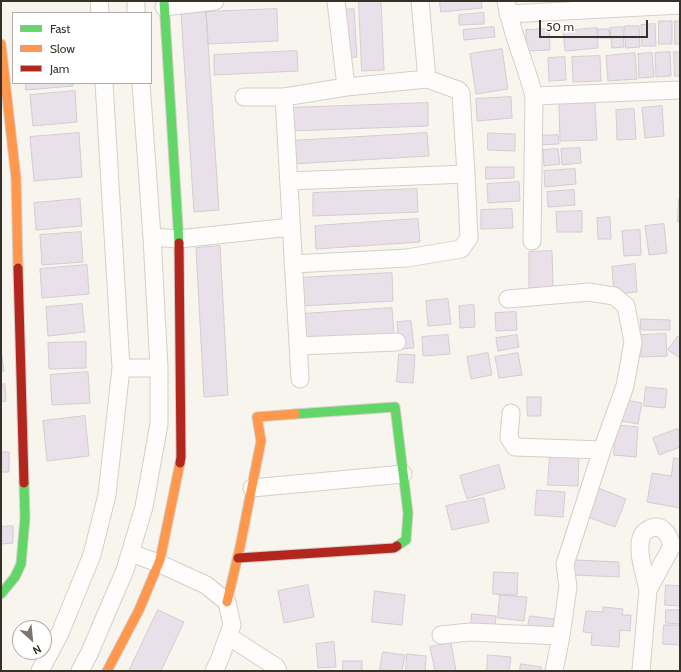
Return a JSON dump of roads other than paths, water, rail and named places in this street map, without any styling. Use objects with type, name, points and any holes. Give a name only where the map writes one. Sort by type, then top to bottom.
[{"type":"street","points":[[100,1],[100,12]]},
{"type":"street","points":[[136,1],[136,12]]},
{"type":"street","points":[[107,671],[139,610],[158,563],[181,457],[179,239],[164,4],[215,1]]},
{"type":"street","points":[[336,1],[346,87]]},
{"type":"street","points":[[420,1],[427,78]]},
{"type":"street","points":[[532,240],[534,96],[507,7],[680,5]]},
{"type":"street","points":[[1,44],[16,178],[25,518],[21,564],[15,577],[1,594]]},
{"type":"street","points":[[244,97],[284,97],[346,87],[427,78],[458,90],[461,93],[469,238],[461,250],[407,258],[294,264]]},
{"type":"street","points":[[40,671],[60,633],[92,555],[107,495],[121,368],[104,84]]},
{"type":"street","points":[[80,671],[89,654],[122,577],[130,553],[144,507],[159,424],[159,368],[152,237],[141,84]]},
{"type":"street","points":[[534,96],[680,90]]},
{"type":"street","points":[[284,97],[300,379]]},
{"type":"street","points":[[289,181],[466,174]]},
{"type":"street","points":[[152,237],[179,239],[291,227]]},
{"type":"street","points":[[508,299],[589,292],[614,296],[626,306],[633,342],[625,386],[602,450],[565,564],[568,586],[561,636],[554,671]]},
{"type":"street","points":[[298,346],[398,342]]},
{"type":"street","points":[[121,368],[159,368]]},
{"type":"street","points":[[214,671],[232,625],[227,602],[238,558],[261,442],[257,417],[395,407],[408,513],[406,540],[394,548],[238,558]]},
{"type":"street","points":[[511,413],[509,438],[515,447],[602,450]]},
{"type":"street","points":[[252,488],[403,474]]},
{"type":"street","points":[[130,553],[158,563],[206,585],[227,602]]},
{"type":"street","points":[[640,671],[648,590]]},
{"type":"street","points":[[441,635],[470,632],[561,636]]},
{"type":"street","points":[[228,636],[276,667],[278,671]]}]
